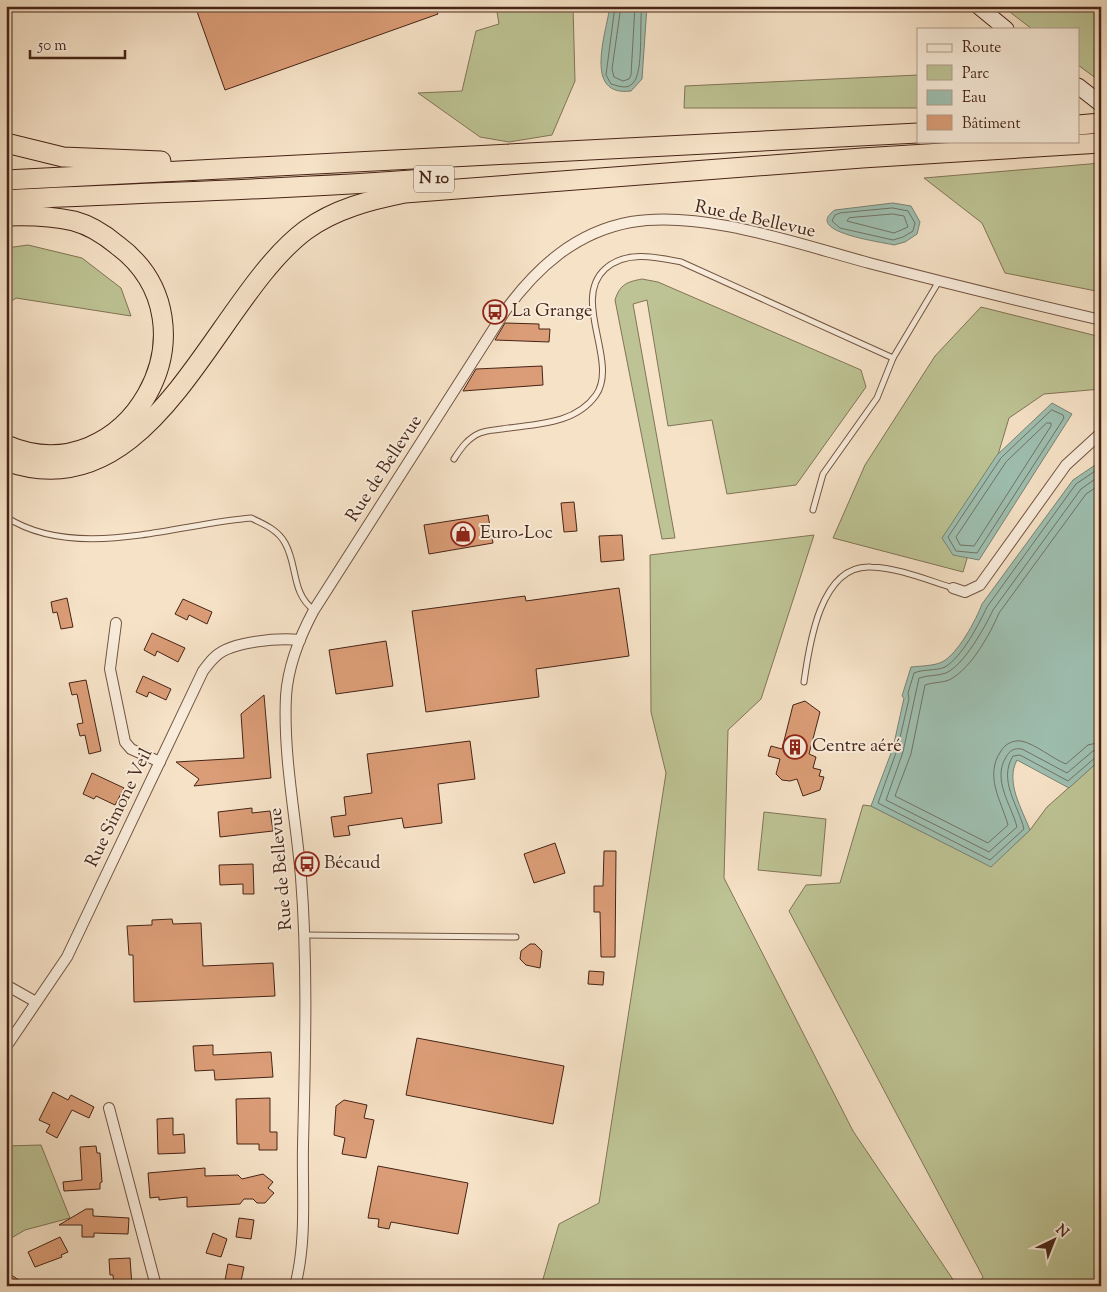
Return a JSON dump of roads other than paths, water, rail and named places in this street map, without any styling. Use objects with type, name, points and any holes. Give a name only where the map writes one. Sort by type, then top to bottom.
[{"type":"highway","points":[[1080,125],[1101,123]]},
{"type":"highway","name":"N 10","points":[[6,180],[917,134]]},
{"type":"highway","points":[[6,143],[63,157],[120,161],[400,161]]},
{"type":"highway","name":"N 10","points":[[6,200],[129,193],[354,185],[522,172],[862,158],[1096,143]]},
{"type":"highway","points":[[6,461],[20,466],[53,468],[82,465],[107,454],[123,444],[145,427],[168,402],[275,259],[306,230],[342,210],[372,200],[405,194],[862,158]]},
{"type":"highway","points":[[6,216],[30,215],[75,222],[94,230],[133,256],[147,276],[160,306],[164,335],[162,360],[152,386],[138,410],[118,430],[94,445],[69,452],[41,454],[16,450],[6,446]]},
{"type":"street","points":[[978,6],[1005,28]]},
{"type":"street","points":[[1080,88],[1101,104]]},
{"type":"street","name":"Rue de Bellevue","points":[[295,1286],[301,1247],[305,1027],[304,935],[288,745],[286,696],[292,666],[300,640],[314,610],[504,311],[524,284],[564,249],[596,232],[629,222],[652,219],[709,223],[1101,320]]},
{"type":"street","points":[[953,588],[965,592],[980,585],[1066,465],[1101,433]]},
{"type":"street","points":[[116,623],[110,669],[125,742],[131,749],[160,762]]},
{"type":"street","name":"Rue Simone Veil","points":[[6,1048],[67,957],[203,671],[217,654],[234,646],[285,639],[300,640]]},
{"type":"street","points":[[6,985],[36,1002]]},
{"type":"street","points":[[109,1108],[156,1286]]},
{"type":"lane","points":[[454,459],[463,445],[481,432],[559,421],[580,411],[594,397],[603,384],[592,292],[598,276],[610,265],[627,258],[651,256],[681,262],[893,358]]},
{"type":"lane","points":[[813,510],[822,474],[877,398],[893,358],[939,281]]},
{"type":"lane","points":[[6,517],[38,531],[73,538],[114,538],[251,518],[272,528],[285,544],[298,593],[305,604],[314,610]]},
{"type":"lane","points":[[804,682],[809,649],[824,601],[834,582],[850,572],[870,566],[909,574],[953,588]]},
{"type":"lane","points":[[304,935],[516,936]]},
{"type":"water","points":[[610,6],[647,6],[642,79],[631,91],[616,90],[607,84],[602,74],[602,47]]},
{"type":"water","points":[[893,203],[911,206],[920,222],[917,234],[905,242],[894,245],[848,235],[836,230],[829,224],[828,218],[835,210]]},
{"type":"water","points":[[1052,403],[1072,414],[979,560],[953,555],[942,538],[997,455]]},
{"type":"water","points":[[1101,461],[1101,759],[1069,788],[1017,760],[1014,768],[1014,786],[1030,830],[991,867],[871,806],[893,748],[904,698],[902,696],[911,667],[942,662],[954,652],[971,627],[982,604],[1073,480]]},
{"type":"place","name":"La Grange","points":[[495,312]]},
{"type":"place","name":"Euro-Loc","points":[[463,534]]},
{"type":"place","name":"Centre aéré","points":[[795,747]]},
{"type":"place","name":"Bécaud","points":[[307,864]]}]
